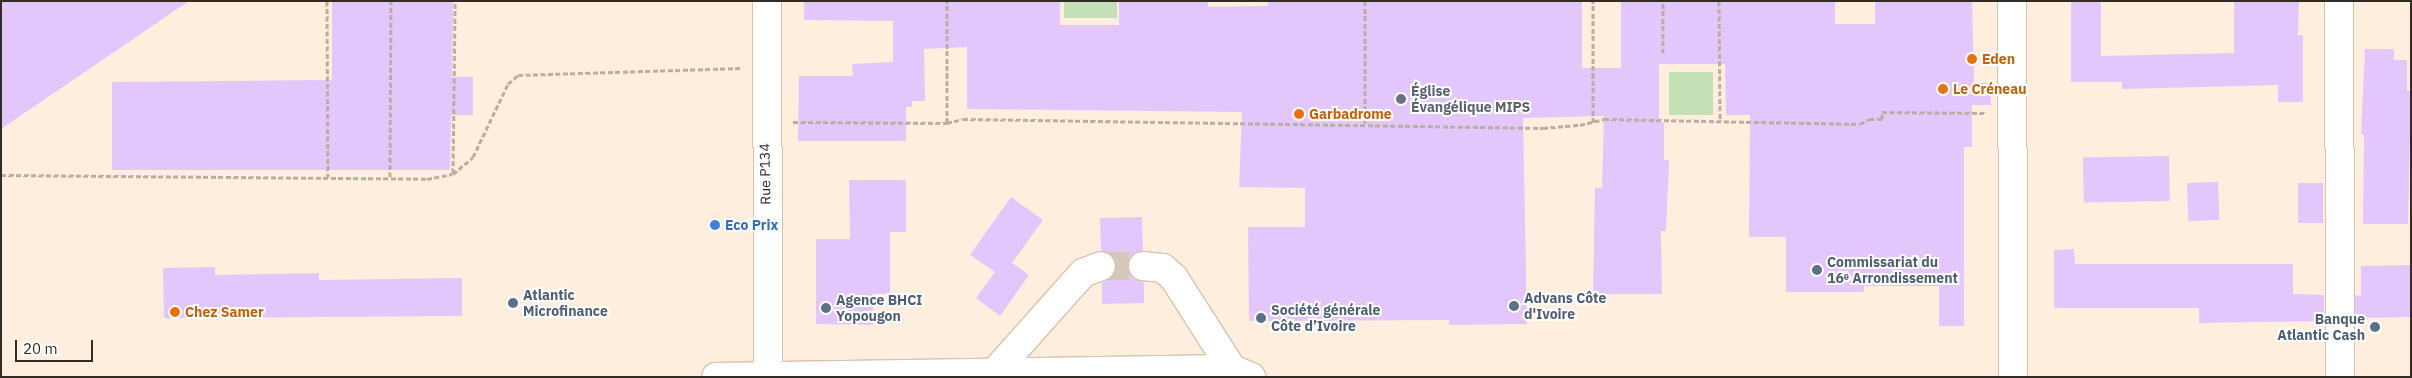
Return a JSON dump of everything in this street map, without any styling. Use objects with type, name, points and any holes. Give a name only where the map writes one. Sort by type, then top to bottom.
[{"type":"street","name":"Rue P134","points":[[767,1],[765,121],[768,376]]},
{"type":"street","points":[[2012,1],[2013,377]]},
{"type":"street","points":[[2339,1],[2340,377]]},
{"type":"street","points":[[992,375],[1083,273],[1101,266]]},
{"type":"street","points":[[1143,266],[1163,268],[1174,278],[1242,373]]},
{"type":"street","points":[[716,377],[1242,373]]},
{"type":"path","points":[[326,1],[328,177]]},
{"type":"path","points":[[390,177],[391,1]]},
{"type":"path","points":[[453,174],[455,1]]},
{"type":"path","points":[[946,123],[947,1]]},
{"type":"path","points":[[1365,1],[1365,123]]},
{"type":"path","points":[[1593,1],[1593,123]]},
{"type":"path","points":[[1663,1],[1663,52]]},
{"type":"path","points":[[1719,1],[1720,121]]},
{"type":"path","points":[[1,175],[390,177],[427,179],[453,174],[472,157],[508,84],[518,75],[766,67]]},
{"type":"path","points":[[765,121],[946,123],[963,119],[1365,123],[1543,128],[1593,123],[1604,119],[1860,124],[1869,119],[1882,119],[1882,112],[2012,112]]},
{"type":"green space","points":[[1064,1],[1117,1],[1117,18],[1064,18]]},
{"type":"green space","points":[[1669,72],[1713,72],[1713,115],[1669,115]]},
{"type":"building","points":[[1,1],[189,1],[1,129]]},
{"type":"building","points":[[332,1],[453,1],[452,77],[473,77],[473,115],[451,115],[450,170],[112,170],[112,82],[332,80]]},
{"type":"building","points":[[804,1],[1060,1],[1060,25],[1119,25],[1119,1],[1208,1],[1208,7],[1268,6],[1268,1],[1582,1],[1582,68],[1621,68],[1621,1],[1835,1],[1835,24],[1875,24],[1875,1],[1972,1],[1974,83],[1990,83],[1991,105],[1972,105],[1972,147],[1964,147],[1964,326],[1939,326],[1939,286],[1864,286],[1864,292],[1786,292],[1786,237],[1749,237],[1750,115],[1726,115],[1725,64],[1659,64],[1659,122],[1664,122],[1664,160],[1669,160],[1666,231],[1661,231],[1662,294],[1593,294],[1595,188],[1602,188],[1604,116],[1523,118],[1527,324],[1449,325],[1449,320],[1249,321],[1248,227],[1305,227],[1305,188],[1239,187],[1242,112],[967,109],[967,47],[924,49],[925,101],[912,101],[912,107],[906,107],[906,141],[798,141],[799,76],[853,76],[852,64],[893,62],[893,21],[804,20]]},
{"type":"building","points":[[2071,1],[2101,1],[2101,56],[2234,53],[2234,1],[2299,1],[2298,35],[2303,35],[2303,102],[2278,102],[2278,85],[2122,89],[2122,82],[2071,82]]},
{"type":"building","points":[[2365,49],[2394,49],[2394,60],[2407,60],[2407,91],[2411,91],[2408,224],[2363,224],[2364,135],[2361,134]]},
{"type":"building","points":[[2169,156],[2170,201],[2084,202],[2083,158]]},
{"type":"building","points":[[849,180],[906,180],[906,232],[890,232],[890,294],[873,294],[873,325],[816,324],[816,239],[850,239]]},
{"type":"building","points":[[2218,182],[2219,220],[2188,221],[2187,183]]},
{"type":"building","points":[[2298,183],[2323,183],[2323,223],[2298,223]]},
{"type":"building","points":[[1011,197],[1043,220],[1012,263],[1029,275],[1000,316],[976,298],[995,272],[970,255]]},
{"type":"building","points":[[1142,217],[1143,251],[1131,257],[1127,265],[1134,278],[1144,282],[1144,303],[1102,304],[1102,283],[1113,276],[1116,268],[1111,254],[1101,251],[1100,218]]},
{"type":"building","points":[[2074,249],[2075,264],[2293,264],[2293,294],[2324,295],[2324,321],[2199,323],[2199,308],[2054,308],[2054,250]]},
{"type":"building","points":[[2411,265],[2411,317],[2355,318],[2355,295],[2361,296],[2361,266]]},
{"type":"building","points":[[215,267],[215,275],[319,273],[319,280],[462,278],[462,316],[164,318],[163,268]]},
{"type":"tunnel","points":[[1101,266],[1143,266]]},
{"type":"place","name":"Eden","points":[[1972,59]]},
{"type":"place","name":"Le Créneau","points":[[1943,89]]},
{"type":"place","name":"Église Évangélique MIPS","points":[[1401,99]]},
{"type":"place","name":"Garbadrome","points":[[1299,114]]},
{"type":"place","name":"Eco Prix","points":[[715,225]]},
{"type":"place","name":"Commissariat du 16ᵉ Arrondissement","points":[[1817,270]]},
{"type":"place","name":"Atlantic Microfinance","points":[[513,303]]},
{"type":"place","name":"Advans Côte d'Ivoire","points":[[1514,306]]},
{"type":"place","name":"Agence BHCI Yopougon","points":[[826,308]]},
{"type":"place","name":"Chez Samer","points":[[175,312]]},
{"type":"place","name":"Société générale Côte d’Ivoire","points":[[1261,318]]},
{"type":"place","name":"Banque Atlantic Cash","points":[[2375,327]]}]
